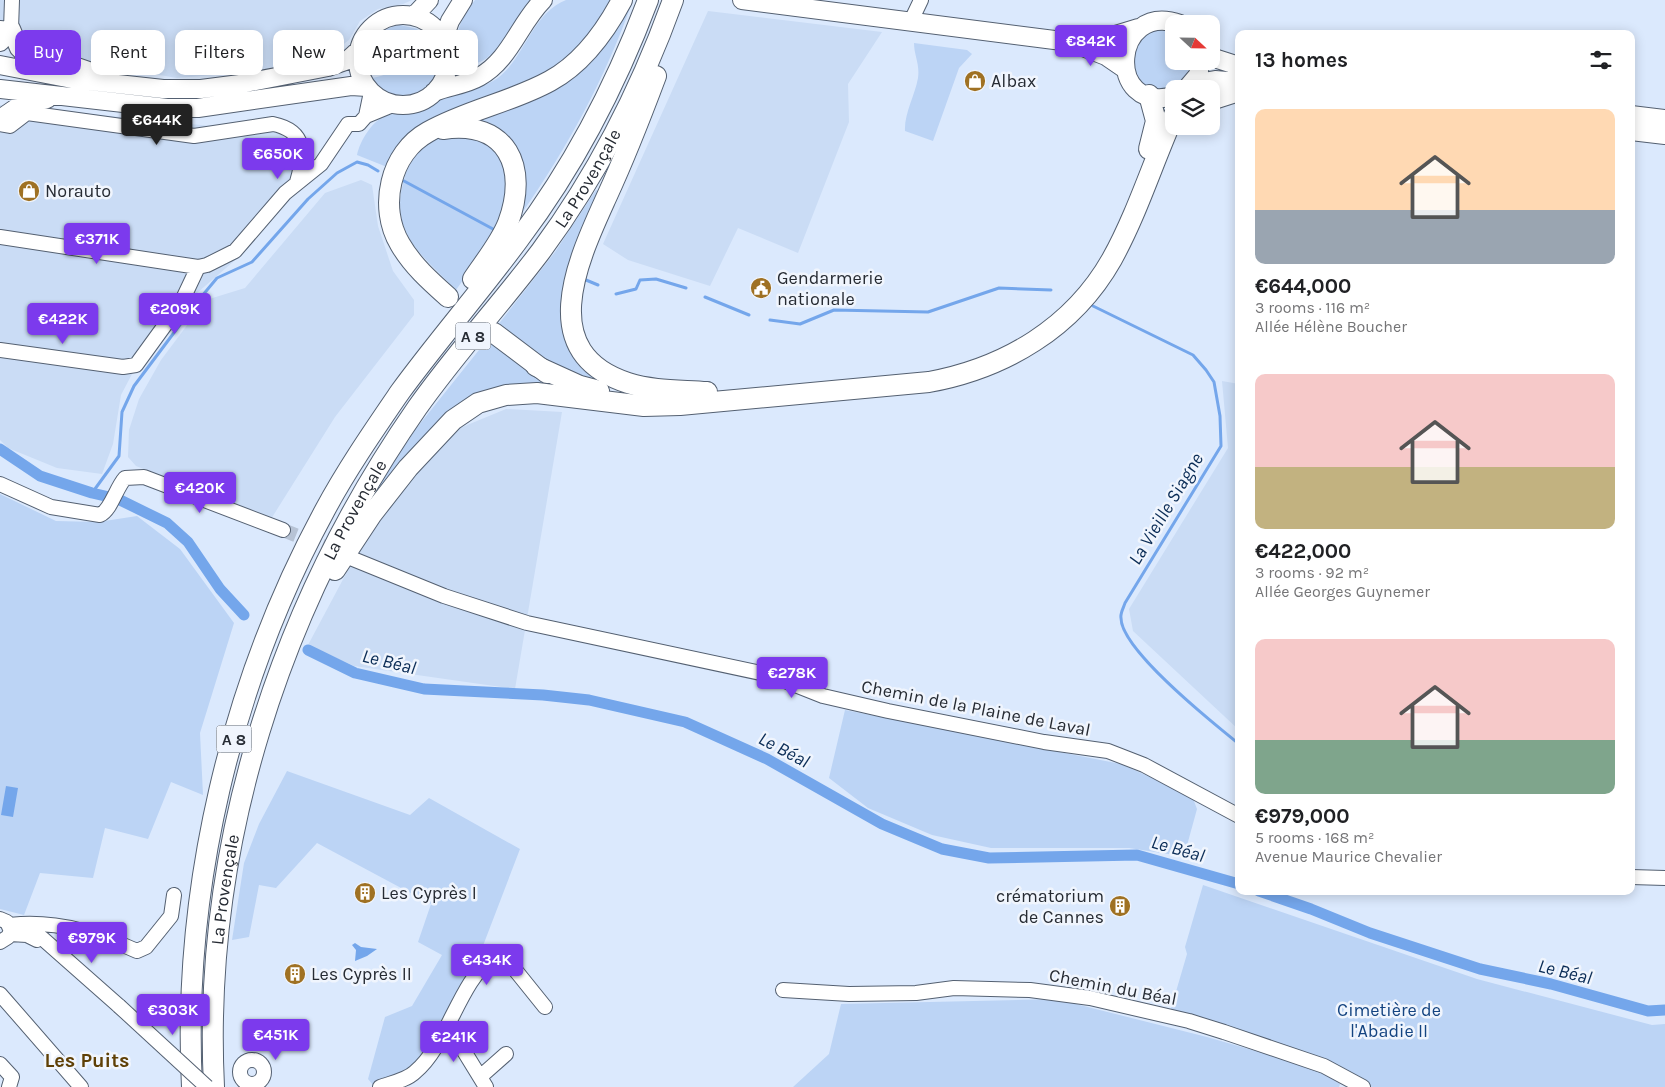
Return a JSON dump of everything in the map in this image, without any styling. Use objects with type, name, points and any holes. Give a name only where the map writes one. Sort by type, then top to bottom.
[{"type":"highway","points":[[448,297],[408,257],[394,232],[390,218],[389,193],[396,168],[410,146],[428,132],[456,118],[518,96],[551,80],[579,60],[596,43],[622,0]]},
{"type":"highway","name":"La Provençale","points":[[192,1087],[192,986],[197,923],[219,797],[238,724],[268,636],[300,559],[326,509],[381,421],[421,365],[520,239],[564,173],[609,92],[648,0]]},
{"type":"highway","name":"La Provençale","points":[[214,1087],[214,990],[227,880],[251,762],[277,674],[314,584],[364,490],[419,405],[542,250],[586,182],[640,82],[673,0]]},
{"type":"highway","points":[[681,0],[669,41],[636,127],[584,249],[572,293],[570,323],[583,352],[597,366],[614,377],[626,382],[649,387],[707,392]]},
{"type":"highway","points":[[536,366],[580,386],[609,393],[653,397],[938,370],[985,357],[1028,334],[1074,295],[1104,252],[1152,138],[1155,113],[1149,95]]},
{"type":"highway","points":[[381,421],[429,341],[498,241],[507,225],[515,196],[512,160],[505,146],[496,138],[486,132],[461,127],[428,132]]},
{"type":"highway","points":[[277,674],[336,568],[372,514],[408,468],[453,420],[478,403],[506,395],[537,394],[644,406],[670,405],[906,384],[951,378],[996,364],[1031,344],[1061,322],[1094,285],[1118,247],[1165,135]]},
{"type":"highway","points":[[494,333],[536,366],[568,387],[604,401]]},
{"type":"main road","points":[[414,16],[429,0]]},
{"type":"main road","points":[[447,30],[450,21],[463,0]]},
{"type":"main road","points":[[360,75],[369,89],[382,100],[395,104],[416,102],[434,92],[472,80],[487,72],[502,59],[522,26],[544,0]]},
{"type":"main road","points":[[742,0],[1070,42],[1102,39],[1138,28],[1155,20],[1165,20]]},
{"type":"main road","points":[[370,30],[378,23],[401,15],[414,16],[429,24],[434,30]]},
{"type":"main road","points":[[1138,28],[1127,42],[1124,51],[1125,69],[1133,85],[1149,95],[1165,97]]},
{"type":"main road","points":[[4,33],[27,56],[36,60],[74,66],[122,84]]},
{"type":"main road","points":[[1070,42],[1106,56],[1125,69]]},
{"type":"main road","points":[[0,64],[72,79],[182,90],[240,84],[342,64],[354,54]]},
{"type":"main road","points":[[1220,60],[1235,65]]},
{"type":"main road","points":[[478,71],[487,72]]},
{"type":"main road","points":[[434,92],[445,75]]},
{"type":"main road","points":[[1220,81],[1235,82]]},
{"type":"main road","points":[[0,90],[167,108],[198,108],[351,86],[369,89]]},
{"type":"main road","points":[[1220,98],[1235,93]]},
{"type":"main road","points":[[0,119],[27,103],[68,96]]},
{"type":"main road","points":[[1635,115],[1665,119]]},
{"type":"main road","points":[[1635,131],[1665,135]]},
{"type":"main road","points":[[1158,152],[1171,135]]},
{"type":"street","points":[[4,33],[12,0]]},
{"type":"street","points":[[911,21],[921,0]]},
{"type":"street","points":[[362,120],[369,89]]},
{"type":"street","points":[[0,236],[198,266],[207,265],[235,251],[297,182],[328,156],[348,124],[362,120],[395,104]]},
{"type":"street","points":[[0,124],[10,126],[27,113],[194,136],[273,124],[284,126],[301,143],[303,160],[297,182]]},
{"type":"street","points":[[0,350],[122,367],[136,365],[181,303],[198,266]]},
{"type":"street","points":[[0,484],[51,507],[94,515],[104,513],[114,493],[125,478],[144,477],[283,530]]},
{"type":"street","name":"Chemin de la Plaine de Laval","points":[[354,559],[444,596],[527,623],[770,675],[823,696],[888,712],[1053,743],[1108,751],[1144,765],[1235,814]]},
{"type":"street","points":[[1635,877],[1665,878]]},
{"type":"street","points":[[6,933],[46,923],[101,935],[137,951],[146,947],[171,916],[174,895]]},
{"type":"street","points":[[45,941],[66,927]]},
{"type":"street","points":[[6,933],[27,935],[45,941],[207,1087]]},
{"type":"street","points":[[380,1087],[414,1074],[425,1063],[484,964],[492,959],[512,966],[544,1007]]},
{"type":"street","points":[[0,984],[2,997],[81,1087]]},
{"type":"street","name":"Chemin du Béal","points":[[783,990],[868,994],[916,993],[954,988],[1030,990],[1090,998],[1189,1021],[1224,1032],[1324,1066],[1363,1087]]},
{"type":"street","points":[[448,1025],[483,1082],[506,1054]]},
{"type":"street","points":[[251,1055],[268,1067],[260,1080],[250,1085],[243,1080],[240,1073],[244,1063],[251,1055]]},
{"type":"street","points":[[0,1064],[12,1077],[9,1087]]},
{"type":"shaded area","points":[[0,0],[412,0],[403,4],[378,9],[360,21],[349,40],[344,44],[344,30],[273,30],[273,67],[263,71],[263,30],[175,30],[175,75],[213,75],[177,78],[160,75],[165,75],[165,30],[91,30],[91,63],[81,61],[81,30],[15,30],[15,50],[0,47]]},
{"type":"shaded area","points":[[708,11],[882,32],[848,84],[849,122],[798,253],[738,228],[710,286],[628,260],[603,244]]},
{"type":"shaded area","points":[[0,105],[281,133],[298,157],[289,196],[240,256],[183,305],[132,374],[121,395],[113,444],[102,474],[57,468],[8,448],[0,440]]},
{"type":"shaded area","points":[[361,180],[372,185],[378,226],[393,271],[414,300],[414,315],[335,417],[271,519],[136,466],[128,457],[129,430],[139,399],[161,360],[206,300],[245,288],[325,193]]},
{"type":"shaded area","points":[[1222,381],[1235,383],[1235,726],[1133,631],[1129,609],[1228,448]]},
{"type":"shaded area","points":[[506,409],[562,412],[515,689],[354,666],[308,645],[356,555],[417,469],[460,428]]},
{"type":"green space","points":[[475,0],[531,0],[499,46],[491,55],[478,62],[478,30],[459,30],[469,8]]},
{"type":"green space","points":[[566,0],[614,0],[570,62],[517,89],[387,167],[357,155],[368,131],[383,117],[393,114],[418,113],[442,99],[481,87],[504,73],[543,16]]},
{"type":"green space","points":[[628,0],[633,0],[622,30],[584,112],[538,190],[520,216],[522,184],[471,120],[536,94]]},
{"type":"green space","points":[[400,25],[418,29],[386,30]]},
{"type":"green space","points":[[1152,28],[1165,29],[1165,70],[1189,70],[1180,80],[1165,80],[1165,88],[1152,89],[1144,86],[1135,77],[1130,49]]},
{"type":"green space","points":[[914,43],[967,50],[972,54],[959,68],[933,141],[905,131],[906,118],[918,78]]},
{"type":"green space","points":[[435,75],[424,88],[412,94],[398,95],[384,90],[372,78],[382,76]]},
{"type":"green space","points":[[446,135],[485,139],[503,160],[507,196],[499,222],[489,243],[456,290],[420,253],[404,227],[400,212],[405,176],[411,162],[432,141]]},
{"type":"green space","points":[[596,190],[603,193],[564,322],[626,389],[600,386],[563,373],[497,326],[555,252]]},
{"type":"green space","points":[[487,340],[556,389],[509,387],[384,488],[379,485],[415,430]]},
{"type":"green space","points":[[0,494],[56,521],[98,522],[137,516],[180,549],[234,623],[200,733],[203,795],[171,782],[148,839],[105,828],[93,878],[40,873],[24,915],[0,909]]},
{"type":"green space","points":[[845,710],[1121,764],[1192,796],[1197,809],[1186,849],[1184,848],[1181,856],[1129,848],[991,848],[932,835],[868,808],[829,778]]},
{"type":"green space","points":[[287,771],[410,815],[429,798],[520,849],[476,964],[434,1044],[413,1069],[373,1085],[368,1079],[385,1017],[412,1006],[442,955],[418,942],[431,904],[317,843],[276,888],[259,885],[249,937],[232,940],[244,863],[259,824]]},
{"type":"green space","name":"Cimetière de l'Abadie II","points":[[1203,885],[1477,979],[1652,1025],[1665,1024],[1665,1087],[1372,1087],[1325,1062],[1170,1012],[1187,954],[1185,947]]},
{"type":"green space","points":[[1056,999],[1207,1037],[1318,1069],[1340,1084],[1339,1087],[793,1087],[829,1054],[841,1004]]},
{"type":"water","points":[[6,786],[18,788],[13,817],[1,815]]},
{"type":"water","points":[[355,943],[361,947],[377,949],[355,961],[356,950],[352,945]]},
{"type":"waterway","name":"La Vieille Siagne","points":[[92,493],[119,456],[122,412],[134,386],[217,278],[252,262],[308,199],[337,173],[357,162],[368,165],[378,171]]},
{"type":"waterway","name":"La Vieille Siagne","points":[[404,181],[493,229]]},
{"type":"waterway","name":"La Vieille Siagne","points":[[616,294],[636,289],[640,280],[656,279],[686,288]]},
{"type":"waterway","name":"La Vieille Siagne","points":[[586,280],[598,285]]},
{"type":"waterway","name":"La Vieille Siagne","points":[[770,320],[800,324],[834,310],[928,312],[999,288],[1051,290]]},
{"type":"waterway","name":"La Vieille Siagne","points":[[705,297],[749,315]]},
{"type":"waterway","name":"La Vieille Siagne","points":[[1093,306],[1193,355],[1214,382],[1220,416],[1221,446],[1125,603],[1121,616],[1125,632],[1151,666],[1190,703],[1235,741]]},
{"type":"waterway","name":"Le Béal","points":[[0,449],[40,476],[92,493],[118,499],[167,523],[188,542],[220,589],[244,615]]},
{"type":"waterway","name":"Le Béal","points":[[308,650],[355,673],[424,689],[543,695],[589,700],[685,722],[767,759],[882,824],[942,849],[989,858],[1137,855],[1235,883]]},
{"type":"waterway","name":"Le Béal","points":[[1271,895],[1370,933],[1480,969],[1551,984],[1648,1011],[1665,1010]]},
{"type":"tunnel","points":[[283,530],[340,553]]},
{"type":"place","name":"Albax","points":[[975,81]]},
{"type":"place","name":"Norauto","points":[[29,191]]},
{"type":"place","name":"Gendarmerie nationale","points":[[761,288]]},
{"type":"place","name":"Les Cyprès I","points":[[365,893]]},
{"type":"place","name":"crématorium de Cannes","points":[[1120,906]]},
{"type":"place","name":"Les Cyprès II","points":[[295,974]]},
{"type":"district","name":"Les Puits","points":[[87,1060]]}]
